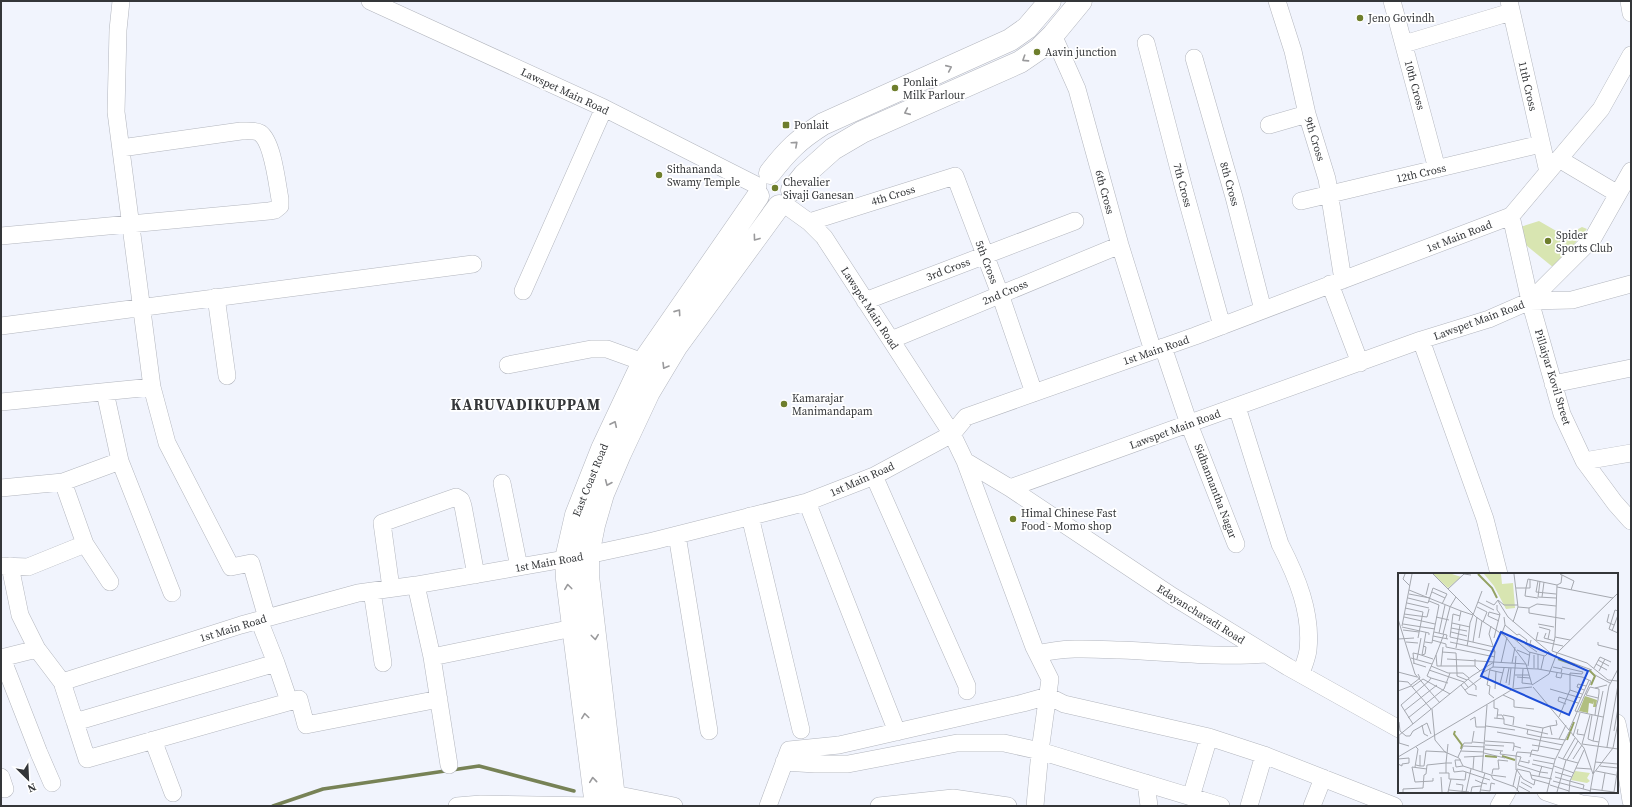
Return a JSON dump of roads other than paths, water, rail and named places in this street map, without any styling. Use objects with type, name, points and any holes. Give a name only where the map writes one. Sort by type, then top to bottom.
[{"type":"highway","name":"East Coast Road","points":[[596,806],[567,579],[566,559],[576,515],[586,488],[602,449],[643,362],[762,185],[789,150],[803,136],[823,124],[1010,40],[1027,28],[1050,1]]},
{"type":"highway","name":"East Coast Road","points":[[614,800],[588,576],[588,555],[594,525],[603,494],[649,392],[676,347],[804,175],[833,149],[862,132],[1020,62],[1039,49],[1053,35],[1081,1]]},
{"type":"highway","points":[[780,174],[785,176],[791,184],[785,200],[767,205],[762,185],[780,174]]},
{"type":"street","points":[[121,1],[118,30],[116,112],[152,387],[167,443],[231,567],[251,563],[263,619],[289,701]]},
{"type":"street","name":"Lawspet Main Road","points":[[370,1],[604,108],[762,185]]},
{"type":"street","name":"9th Cross","points":[[1277,1],[1293,51],[1307,114],[1327,179],[1330,194],[1337,282],[1360,363]]},
{"type":"street","name":"10th Cross","points":[[1392,1],[1437,169]]},
{"type":"street","points":[[1629,1],[1631,13]]},
{"type":"street","points":[[1404,44],[1510,6]]},
{"type":"street","name":"11th Cross","points":[[1510,6],[1541,144],[1553,166]]},
{"type":"street","name":"6th Cross","points":[[1053,35],[1077,89],[1120,245],[1158,349]]},
{"type":"street","name":"7th Cross","points":[[1146,43],[1222,326]]},
{"type":"street","name":"1st Main Road","points":[[62,682],[263,619],[358,593],[416,585],[588,555],[677,535],[807,502],[874,476],[952,434],[966,417],[1222,326],[1511,216],[1601,109],[1631,55]]},
{"type":"street","name":"8th Cross","points":[[1194,58],[1234,197],[1263,310]]},
{"type":"street","points":[[523,291],[604,108]]},
{"type":"street","points":[[1269,125],[1307,114]]},
{"type":"street","points":[[1,236],[269,211],[275,210],[280,206],[280,199],[270,152],[266,140],[260,133],[241,131],[121,148]]},
{"type":"street","name":"12th Cross","points":[[1301,201],[1541,144]]},
{"type":"street","points":[[1553,166],[1618,194]]},
{"type":"street","name":"Lawspet Main Road","points":[[1010,488],[1421,340],[1489,318],[1530,301],[1593,238],[1631,171]]},
{"type":"street","name":"4th Cross","points":[[809,222],[954,176]]},
{"type":"street","name":"5th Cross","points":[[954,176],[1000,294],[1034,393]]},
{"type":"street","name":"Lawspet Main Road","points":[[785,200],[824,237],[952,434],[965,461],[1038,654],[1050,679],[1040,751],[1035,806]]},
{"type":"street","name":"Pillaiyar Kovil Street","points":[[1511,216],[1530,301],[1562,414],[1584,461],[1631,521]]},
{"type":"street","name":"3rd Cross","points":[[866,300],[1075,221]]},
{"type":"street","name":"2nd Cross","points":[[891,340],[1120,245]]},
{"type":"street","points":[[1,326],[473,264]]},
{"type":"street","points":[[1530,301],[1572,300],[1631,284]]},
{"type":"street","points":[[216,297],[227,376]]},
{"type":"street","points":[[1421,340],[1485,519],[1499,573]]},
{"type":"street","points":[[508,365],[591,349],[606,349],[643,362]]},
{"type":"street","name":"Sidhannantha Nagar","points":[[1158,349],[1236,544]]},
{"type":"street","points":[[1553,384],[1631,368]]},
{"type":"street","points":[[1,402],[152,387]]},
{"type":"street","points":[[106,392],[120,461],[172,593]]},
{"type":"street","points":[[1237,407],[1280,544],[1289,562],[1307,612],[1309,631],[1308,652],[1301,674]]},
{"type":"street","points":[[1584,461],[1631,453]]},
{"type":"street","points":[[1,488],[63,482],[120,461]]},
{"type":"street","points":[[965,461],[1010,488]]},
{"type":"street","points":[[874,476],[967,686],[967,691]]},
{"type":"street","points":[[63,482],[85,544],[110,582]]},
{"type":"street","points":[[502,484],[518,567]]},
{"type":"street","name":"Edayanchavadi Road","points":[[1010,488],[1172,596],[1266,654],[1398,728]]},
{"type":"street","points":[[392,588],[382,523],[456,497],[461,500],[463,506],[476,574]]},
{"type":"street","points":[[807,502],[897,732]]},
{"type":"street","points":[[750,516],[801,730]]},
{"type":"street","points":[[677,535],[709,731]]},
{"type":"street","points":[[85,544],[28,567],[6,566],[20,615],[37,649],[62,682],[87,759],[299,699],[306,725],[439,699]]},
{"type":"street","points":[[416,585],[432,657],[449,765]]},
{"type":"street","points":[[372,591],[383,663]]},
{"type":"street","points":[[432,657],[573,628]]},
{"type":"street","points":[[1038,654],[1052,651],[1086,648],[1229,656],[1266,654]]},
{"type":"street","points":[[37,649],[1,658],[38,753],[52,783]]},
{"type":"street","points":[[75,722],[276,663]]},
{"type":"street","points":[[768,806],[789,750],[838,746],[1048,696],[1064,704],[1209,737],[1323,778],[1394,806]]},
{"type":"street","points":[[1618,728],[1631,801]]},
{"type":"street","points":[[1190,797],[1209,737]]},
{"type":"street","points":[[153,740],[173,793]]},
{"type":"street","points":[[784,762],[848,764],[957,743],[1004,744],[1040,751],[1221,806]]},
{"type":"street","points":[[1249,806],[1264,756]]},
{"type":"street","points":[[1312,806],[1323,778]]},
{"type":"street","points":[[1146,783],[1149,806]]},
{"type":"street","points":[[1499,806],[1506,793]]},
{"type":"street","points":[[1549,793],[1582,804],[1600,806]]},
{"type":"street","points":[[878,806],[933,803],[952,798],[999,805]]},
{"type":"street","points":[[614,800],[674,806]]},
{"type":"street","points":[[457,806],[481,804],[596,806]]},
{"type":"waterway","points":[[273,806],[323,789],[479,766],[574,791]]},
{"type":"place","name":"Jeno Govindh","points":[[1360,18]]},
{"type":"place","name":"Aavin junction","points":[[1037,52]]},
{"type":"place","name":"Ponlait Milk Parlour","points":[[895,88]]},
{"type":"place","name":"Ponlait","points":[[786,125]]},
{"type":"place","name":"Sithananda Swamy Temple","points":[[659,175]]},
{"type":"place","name":"Chevalier Sivaji Ganesan","points":[[775,188]]},
{"type":"place","name":"Spider Sports Club","points":[[1548,241]]},
{"type":"place","name":"Kamarajar Manimandapam","points":[[784,404]]},
{"type":"place","name":"Himal Chinese Fast Food - Momo shop","points":[[1013,519]]},
{"type":"district","name":"KARUVADIKUPPAM","points":[[526,405]]}]
